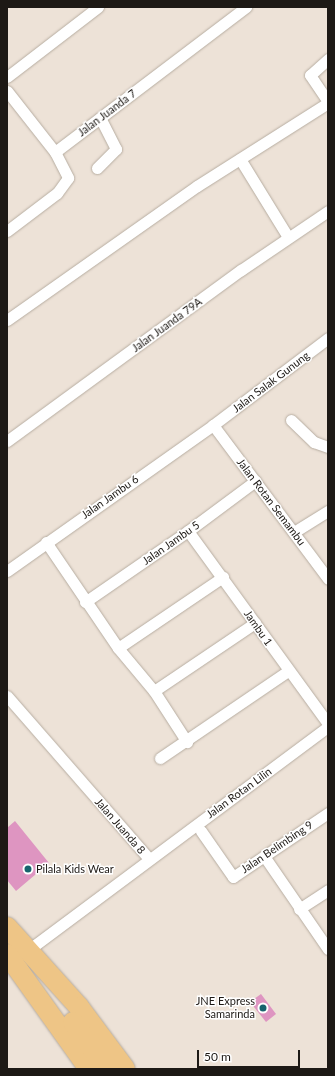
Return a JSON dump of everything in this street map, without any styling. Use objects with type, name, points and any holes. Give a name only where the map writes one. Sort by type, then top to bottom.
[{"type":"highway","points":[[7,927],[54,997],[108,1069]]},
{"type":"highway","points":[[7,954],[28,960],[79,1007],[125,1069]]},
{"type":"highway","points":[[28,960],[89,1069]]},
{"type":"street","points":[[7,77],[98,7]]},
{"type":"street","name":"Jalan Juanda 7","points":[[55,152],[246,7]]},
{"type":"street","points":[[7,320],[240,159],[327,103],[310,75],[328,59]]},
{"type":"street","points":[[7,91],[55,152],[67,174],[66,183],[7,230]]},
{"type":"street","points":[[97,168],[116,149],[100,118]]},
{"type":"street","points":[[240,159],[288,237]]},
{"type":"street","name":"Jalan Juanda 79A","points":[[7,441],[288,237],[328,211]]},
{"type":"street","name":"Jalan Salak Gunung","points":[[214,425],[328,338]]},
{"type":"street","points":[[291,420],[314,442],[328,447]]},
{"type":"street","name":"Jalan Rotan Semambu","points":[[214,425],[328,579]]},
{"type":"street","name":"Jalan Jambu 6","points":[[7,570],[214,425]]},
{"type":"street","name":"Jalan Jambu 5","points":[[85,602],[188,531],[254,481]]},
{"type":"street","points":[[294,532],[328,511]]},
{"type":"street","name":"Jambu 1","points":[[188,531],[328,726]]},
{"type":"street","points":[[46,542],[85,602],[118,648],[154,691],[187,742]]},
{"type":"street","points":[[118,648],[223,578]]},
{"type":"street","points":[[154,691],[255,623]]},
{"type":"street","points":[[160,758],[187,742],[288,671]]},
{"type":"street","name":"Jalan Juanda 8","points":[[7,696],[149,859],[28,960]]},
{"type":"street","name":"Jalan Rotan Lilin","points":[[149,859],[328,726]]},
{"type":"street","name":"Jalan Belimbing 9","points":[[200,831],[232,877],[328,813]]},
{"type":"street","points":[[264,856],[299,909],[328,949]]},
{"type":"street","points":[[299,909],[328,890]]},
{"type":"building","points":[[15,821],[49,863],[16,891],[7,880],[7,828]]},
{"type":"building","name":"JNE Express Samarinda","points":[[261,994],[276,1014],[266,1022],[250,1002]]},
{"type":"place","name":"Pilala Kids Wear","points":[[28,869]]},
{"type":"place","name":"JNE Express Samarinda","points":[[263,1008]]}]
